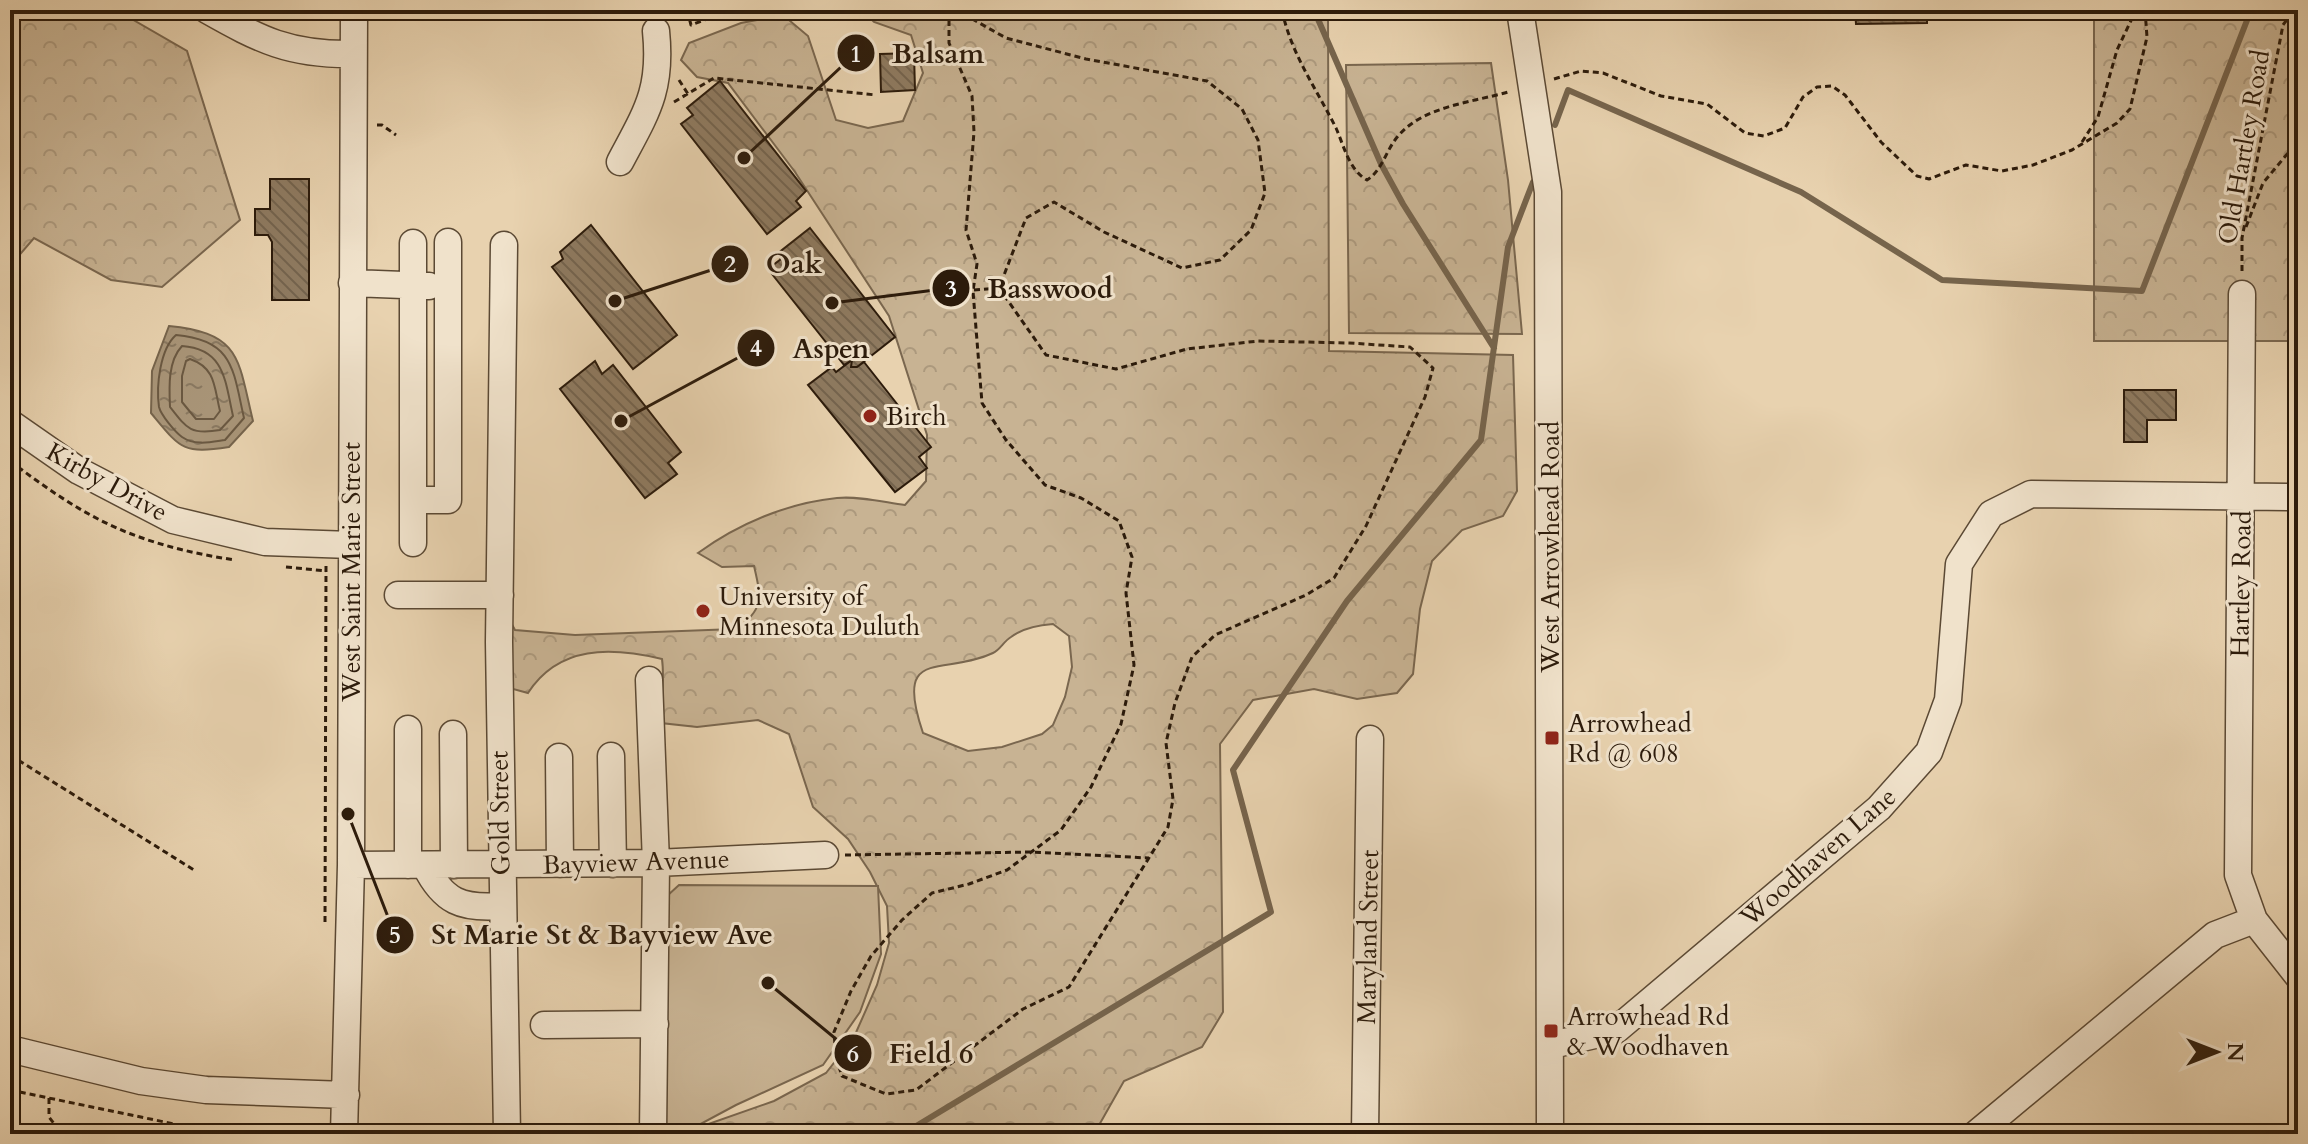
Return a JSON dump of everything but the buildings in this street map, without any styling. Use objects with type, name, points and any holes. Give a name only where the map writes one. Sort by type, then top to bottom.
[{"type":"street","points":[[207,10],[272,45],[300,51],[353,54]]},
{"type":"street","name":"West Saint Marie Street","points":[[334,1133],[346,1095],[351,865],[354,10]]},
{"type":"street","name":"West Arrowhead Road","points":[[1520,10],[1548,192],[1550,1134]]},
{"type":"street","points":[[620,162],[650,106],[656,87],[658,54],[668,29]]},
{"type":"street","points":[[413,500],[448,500],[448,242]]},
{"type":"street","points":[[413,243],[413,543]]},
{"type":"street","name":"Gold Street","points":[[504,245],[500,595],[501,906],[507,1134]]},
{"type":"street","points":[[352,283],[448,286]]},
{"type":"street","name":"Hartley Road","points":[[1988,1130],[2215,935],[2254,920],[2238,875],[2242,294]]},
{"type":"street","name":"Kirby Drive","points":[[10,423],[79,471],[173,520],[265,542],[351,545]]},
{"type":"street","name":"Woodhaven Lane","points":[[1552,1045],[1616,1030],[1879,808],[1929,752],[1948,700],[1959,564],[1991,514],[2031,494],[2298,497]]},
{"type":"street","points":[[398,595],[500,595]]},
{"type":"street","points":[[649,680],[656,863],[653,1134]]},
{"type":"street","points":[[408,729],[417,865],[449,898],[463,906],[501,906]]},
{"type":"street","points":[[453,734],[454,865]]},
{"type":"street","name":"Maryland Street","points":[[1365,1134],[1370,739]]},
{"type":"street","points":[[611,756],[613,864]]},
{"type":"street","points":[[559,757],[560,864]]},
{"type":"street","name":"Bayview Avenue","points":[[351,865],[613,864],[825,855]]},
{"type":"street","name":"Hartley Road","points":[[2215,935],[2238,875]]},
{"type":"street","points":[[2254,920],[2298,976]]},
{"type":"street","points":[[544,1025],[655,1024]]},
{"type":"street","points":[[10,1049],[141,1081],[193,1088],[346,1095]]},
{"type":"path","points":[[687,10],[691,25]]},
{"type":"path","points":[[668,29],[691,25],[731,10]]},
{"type":"path","points":[[949,10],[949,43],[972,96],[974,132],[966,230],[977,264],[973,291],[982,403],[1006,440],[1045,485],[1081,498],[1119,521],[1132,557],[1126,593],[1134,665],[1121,724],[1091,787],[1061,830],[1007,870],[932,893],[902,920],[871,956],[851,991],[834,1032],[836,1058],[842,1076],[886,1094],[916,1090],[1023,1009],[1069,987],[1168,827],[1173,799],[1166,743],[1175,703],[1192,657],[1215,635],[1306,595],[1334,578],[1366,526],[1425,397],[1433,368],[1410,347],[1258,341],[1187,349],[1116,369],[1046,355],[999,288]]},
{"type":"path","points":[[967,10],[974,20],[1006,38],[1086,59],[1207,81],[1242,109],[1258,140],[1265,193],[1251,230],[1220,260],[1182,268],[1104,232],[1054,202],[1026,218],[999,288]]},
{"type":"path","points":[[1282,10],[1288,36],[1303,71],[1358,175],[1367,180],[1375,175],[1400,133],[1416,121],[1449,108],[1581,71],[1603,73],[1661,96],[1707,104],[1745,133],[1764,136],[1785,128],[1803,97],[1817,87],[1832,86],[1845,95],[1881,142],[1917,176],[1929,179],[1966,165],[2002,171],[2033,165],[2056,158],[2080,145],[2117,123],[2130,109],[2147,37],[2145,10]]},
{"type":"path","points":[[2080,145],[2098,117],[2117,50],[2136,10]]},
{"type":"path","name":"Old Hartley Road","points":[[2242,294],[2242,238],[2283,25],[2294,10]]},
{"type":"path","points":[[663,109],[714,78],[876,95]]},
{"type":"path","points":[[678,79],[688,94]]},
{"type":"path","points":[[377,125],[396,135]]},
{"type":"path","points":[[2242,238],[2263,183],[2298,141]]},
{"type":"path","points":[[973,291],[999,288]]},
{"type":"path","points":[[10,755],[194,870]]},
{"type":"path","points":[[13,765],[17,759]]},
{"type":"path","points":[[54,790],[57,784]]},
{"type":"path","points":[[94,815],[98,810]]},
{"type":"path","points":[[135,840],[138,835]]},
{"type":"path","points":[[825,855],[1031,852],[1148,858]]},
{"type":"path","points":[[176,866],[179,861]]},
{"type":"path","points":[[10,1090],[184,1126],[334,1133]]},
{"type":"path","points":[[49,1098],[49,1117],[62,1134]]},
{"type":"green space","points":[[10,10],[116,10],[187,51],[240,220],[162,287],[111,280],[34,238],[10,266]]},
{"type":"green space","points":[[862,10],[1328,10],[1329,351],[1513,355],[1517,491],[1503,516],[1462,530],[1432,561],[1420,609],[1413,674],[1397,693],[1357,699],[1314,689],[1253,700],[1220,744],[1223,1012],[1202,1047],[1124,1081],[1094,1134],[680,1134],[774,1101],[826,1073],[854,1037],[877,985],[889,943],[887,906],[870,872],[848,839],[813,807],[789,734],[758,720],[697,727],[661,723],[662,659],[624,652],[571,658],[541,677],[528,693],[513,689],[505,667],[509,619],[515,630],[575,635],[735,629],[756,609],[759,594],[754,566],[722,567],[698,553],[746,524],[800,505],[845,498],[905,505],[926,481],[927,435],[889,316],[795,172],[728,83],[697,77],[681,60],[689,43],[741,23],[783,15],[808,36],[836,120],[868,128],[903,121],[923,73],[911,35],[874,22]],"holes":[[[1053,624],[1069,636],[1072,667],[1065,697],[1053,725],[1042,734],[1002,747],[968,751],[923,733],[915,705],[914,687],[919,675],[928,669],[993,653],[1016,634],[1036,626]]]},
{"type":"green space","points":[[2094,10],[2298,10],[2298,341],[2094,341]]},
{"type":"green space","points":[[1491,63],[1508,180],[1522,334],[1349,333],[1346,65]]},
{"type":"green space","points":[[679,885],[878,886],[881,954],[860,1012],[823,1065],[682,1134],[665,1134],[667,896]]},
{"type":"water","points":[[169,326],[211,335],[233,353],[244,381],[253,421],[229,447],[201,450],[184,446],[151,413],[152,371]]},
{"type":"waterway","points":[[1314,10],[1381,164],[1494,348]]},
{"type":"waterway","points":[[1555,125],[1568,90],[1801,192],[1942,280],[2142,291],[2251,10]]},
{"type":"waterway","points":[[903,1134],[1271,912],[1233,770],[1347,601],[1481,440],[1508,247],[1533,182]]},
{"type":"place","name":"Balsam","points":[[744,158]]},
{"type":"place","name":"Oak","points":[[615,301]]},
{"type":"place","name":"Basswood","points":[[832,303]]},
{"type":"place","name":"Birch","points":[[870,416]]},
{"type":"place","name":"Aspen","points":[[621,421]]},
{"type":"place","name":"University of Minnesota Duluth","points":[[703,611]]},
{"type":"place","name":"Arrowhead Rd @ 608","points":[[1552,738]]},
{"type":"place","name":"St Marie St & Bayview Ave","points":[[348,814]]},
{"type":"place","name":"Field 6","points":[[768,983]]},
{"type":"place","name":"Arrowhead Rd & Woodhaven","points":[[1551,1031]]}]
